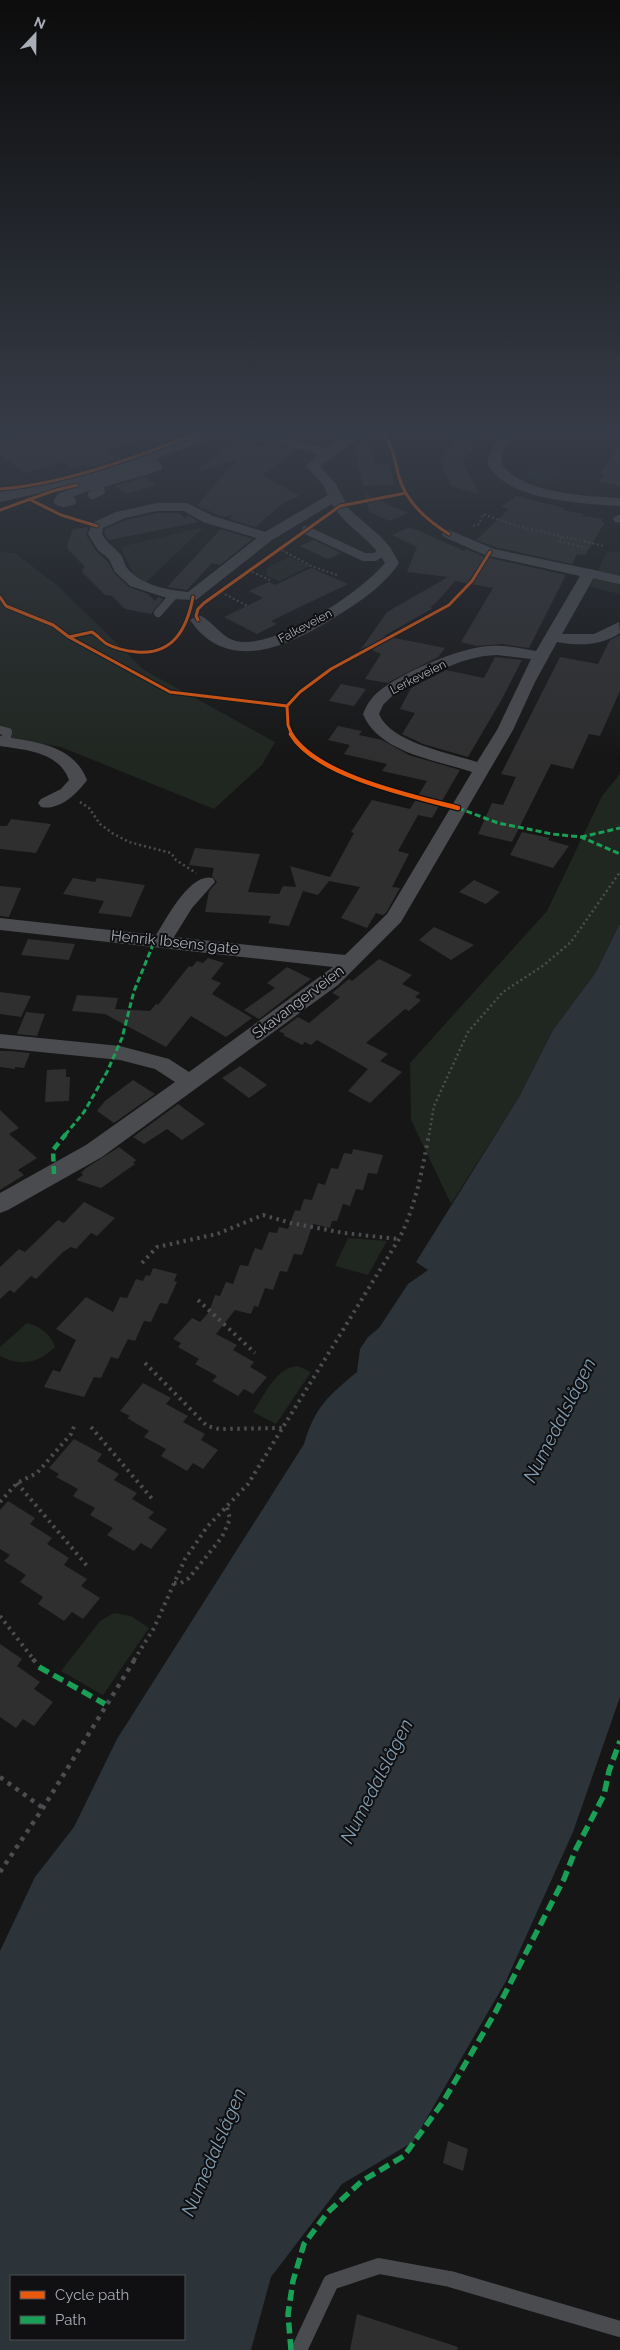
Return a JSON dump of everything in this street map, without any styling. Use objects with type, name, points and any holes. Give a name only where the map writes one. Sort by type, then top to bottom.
[{"type":"street","points":[[98,540],[103,547],[115,557],[120,570],[135,583],[173,596],[193,597],[264,540]]},
{"type":"street","points":[[375,540],[386,550]]},
{"type":"street","points":[[462,540],[490,552],[589,574]]},
{"type":"street","name":"Falkeveien","points":[[198,620],[223,642],[237,646],[270,644],[330,613],[368,589],[386,574],[392,563],[386,550]]},
{"type":"street","name":"Skavangerveien","points":[[0,1204],[94,1151],[331,980],[394,918],[505,730],[517,701],[540,656],[580,592],[589,574]]},
{"type":"street","points":[[552,637],[581,641],[598,638],[619,627]]},
{"type":"street","name":"Lerkeveien","points":[[481,769],[385,733],[376,725],[371,714],[373,707],[378,699],[385,694],[464,654],[484,650],[507,650],[540,656]]},
{"type":"street","points":[[2,738],[64,757],[76,769],[78,780],[67,793],[47,803]]},
{"type":"street","points":[[162,941],[185,904],[206,882]]},
{"type":"street","name":"Henrik Ibsens gate","points":[[0,924],[350,962]]},
{"type":"street","points":[[0,1041],[120,1053],[162,1064],[190,1082]]},
{"type":"lane","points":[[327,540],[364,557],[375,557],[386,550]]},
{"type":"lane","points":[[589,574],[620,580]]},
{"type":"lane","points":[[612,578],[620,575]]},
{"type":"lane","points":[[158,613],[173,596]]},
{"type":"lane","points":[[299,2350],[332,2282],[379,2266],[450,2279],[620,2330]]},
{"type":"path","points":[[271,554],[291,540]]},
{"type":"path","points":[[560,540],[586,548]]},
{"type":"path","points":[[574,540],[604,546]]},
{"type":"path","points":[[589,574],[608,540]]},
{"type":"path","points":[[278,548],[311,566],[337,576]]},
{"type":"path","points":[[241,575],[256,564]]},
{"type":"path","points":[[248,570],[270,580]]},
{"type":"path","points":[[212,597],[226,586]]},
{"type":"path","points":[[219,591],[249,607]]},
{"type":"path","points":[[67,793],[89,808],[100,824],[112,833],[129,842],[171,853],[176,860],[194,870],[206,882]]},
{"type":"path","points":[[0,1872],[43,1808],[154,1628],[185,1559],[208,1527],[248,1484],[354,1315],[375,1275],[399,1239],[410,1217],[420,1189],[434,1106],[468,1032],[504,992],[522,977],[544,965],[566,946],[620,872]]},
{"type":"path","points":[[142,1263],[157,1247],[217,1234],[263,1215],[291,1224],[335,1232],[399,1239]]},
{"type":"path","points":[[198,1300],[255,1353]]},
{"type":"path","points":[[145,1363],[207,1426],[219,1429],[282,1428]]},
{"type":"path","points":[[0,1502],[17,1483],[37,1473],[71,1434],[75,1424]]},
{"type":"path","points":[[91,1427],[154,1501]]},
{"type":"path","points":[[17,1483],[88,1567]]},
{"type":"path","points":[[174,1583],[181,1583],[189,1578],[222,1537],[230,1519],[226,1507]]},
{"type":"path","points":[[0,1616],[39,1667]]},
{"type":"path","points":[[0,1777],[43,1808]]},
{"type":"shaded area","points":[[151,540],[191,540],[145,583],[133,573],[120,547]]},
{"type":"shaded area","points":[[607,551],[620,552],[620,594],[590,587]]},
{"type":"shaded area","points":[[0,552],[15,553],[58,586],[144,670],[275,742],[262,765],[214,809],[61,747],[0,737]]},
{"type":"shaded area","points":[[289,557],[310,566],[279,581],[266,575],[268,567]]},
{"type":"shaded area","points":[[620,774],[620,923],[596,972],[553,1030],[519,1097],[451,1204],[411,1120],[410,1063],[547,911],[602,796]]},
{"type":"shaded area","points":[[348,1238],[387,1241],[368,1275],[335,1266]]},
{"type":"shaded area","points":[[27,1323],[37,1326],[45,1332],[55,1347],[43,1357],[29,1362],[15,1361],[0,1356],[0,1347]]},
{"type":"shaded area","points":[[298,1366],[311,1372],[276,1424],[253,1412],[271,1383],[283,1371]]},
{"type":"shaded area","points":[[114,1613],[131,1616],[149,1628],[103,1695],[61,1671],[100,1621]]},
{"type":"water","name":"Numedalslågen","points":[[620,923],[620,1697],[573,1832],[506,1981],[413,2142],[342,2184],[271,2277],[251,2350],[0,2350],[0,1951],[35,1877],[74,1827],[117,1739],[304,1444],[318,1411],[338,1388],[357,1372],[360,1349],[368,1337],[379,1328],[408,1284],[428,1270],[416,1262],[519,1097],[553,1030],[596,972]]},
{"type":"building","points":[[69,540],[89,540],[96,551],[108,562],[114,573],[129,587],[148,594],[155,601],[158,597],[163,599],[151,614],[125,609],[112,596],[105,595],[81,571],[85,567],[68,549]]},
{"type":"building","points":[[211,540],[251,540],[220,565],[212,563],[187,590],[167,587]]},
{"type":"building","points":[[314,540],[341,553],[328,559],[300,546]]},
{"type":"building","points":[[402,540],[438,540],[464,551],[466,549],[485,557],[566,575],[529,648],[502,644],[477,646],[461,642],[493,588],[455,581],[436,603],[430,607],[433,608],[384,636],[445,648],[438,657],[387,683],[365,679],[381,654],[365,647],[361,649],[387,612],[448,577],[407,572],[417,547]]},
{"type":"building","points":[[476,540],[594,540],[585,555],[577,554],[572,564],[495,547]]},
{"type":"building","points":[[311,568],[348,584],[271,621],[277,624],[257,634],[224,617],[263,598],[249,591],[269,582],[275,585]]},
{"type":"building","points":[[620,635],[620,691],[600,736],[589,734],[573,769],[551,764],[512,842],[478,834],[492,803],[503,805],[516,777],[501,774],[560,657],[598,664],[610,640]]},
{"type":"building","points":[[495,657],[522,660],[468,757],[423,744],[402,734],[415,713],[400,709],[411,688],[446,670],[484,678]]},
{"type":"building","points":[[341,684],[366,689],[354,706],[329,701]]},
{"type":"building","points":[[338,726],[362,731],[359,735],[382,740],[409,755],[460,770],[432,818],[418,815],[398,851],[409,854],[392,887],[400,888],[386,913],[383,915],[376,913],[367,928],[341,918],[360,887],[329,881],[318,895],[303,891],[289,926],[268,923],[271,916],[205,912],[209,891],[217,882],[212,876],[214,868],[189,865],[195,848],[260,854],[248,892],[279,894],[283,886],[296,887],[290,866],[330,877],[354,833],[351,832],[372,800],[410,809],[427,781],[382,771],[387,764],[344,754],[350,745],[328,740]]},
{"type":"building","points":[[11,819],[51,824],[36,853],[0,849],[0,826],[7,826]]},
{"type":"building","points":[[522,832],[550,838],[548,840],[569,846],[553,868],[510,855]]},
{"type":"building","points":[[73,878],[95,882],[97,878],[145,885],[131,917],[98,913],[104,901],[63,894]]},
{"type":"building","points":[[474,880],[500,892],[486,904],[459,892]]},
{"type":"building","points":[[0,886],[21,888],[9,917],[0,916]]},
{"type":"building","points":[[434,927],[474,945],[451,960],[419,940]]},
{"type":"building","points":[[28,939],[75,944],[69,960],[21,955]]},
{"type":"building","points":[[208,958],[224,963],[211,979],[221,983],[212,994],[252,1018],[226,1037],[191,1016],[166,1047],[105,1014],[72,1011],[77,995],[118,998],[115,1009],[150,1011],[156,1004],[158,1005],[189,966],[192,967],[197,961],[203,963]]},
{"type":"building","points":[[379,959],[412,975],[402,984],[420,993],[415,997],[421,1000],[409,1011],[405,1009],[366,1043],[388,1054],[380,1061],[402,1072],[370,1103],[348,1091],[368,1069],[317,1040],[311,1045],[305,1042],[302,1045],[279,1031],[298,1017],[309,1023],[340,997],[332,993],[349,979],[352,981]]},
{"type":"building","points":[[287,967],[311,979],[259,1019],[244,1010],[275,988],[267,983]]},
{"type":"building","points":[[0,992],[31,996],[21,1017],[0,1014]]},
{"type":"building","points":[[26,1012],[45,1014],[37,1036],[17,1034]]},
{"type":"building","points":[[0,1051],[30,1053],[24,1068],[15,1067],[15,1069],[0,1067]]},
{"type":"building","points":[[240,1066],[267,1085],[249,1098],[222,1078]]},
{"type":"building","points":[[66,1069],[66,1077],[70,1077],[69,1101],[45,1102],[47,1070]]},
{"type":"building","points":[[133,1080],[155,1094],[114,1123],[97,1111],[105,1101]]},
{"type":"building","points":[[178,1104],[205,1124],[182,1140],[167,1129],[144,1144],[133,1137]]},
{"type":"building","points":[[0,1110],[19,1128],[9,1134],[37,1158],[18,1170],[24,1175],[0,1190]]},
{"type":"building","points":[[119,1147],[136,1160],[133,1163],[135,1164],[101,1188],[76,1180],[83,1175],[81,1173],[86,1168]]},
{"type":"building","points":[[353,1149],[383,1155],[377,1174],[368,1173],[363,1190],[356,1189],[350,1206],[343,1204],[337,1221],[332,1221],[330,1228],[313,1224],[302,1255],[294,1254],[287,1272],[280,1271],[273,1290],[265,1288],[258,1307],[254,1306],[251,1314],[235,1310],[216,1334],[237,1345],[233,1350],[254,1362],[250,1367],[267,1377],[253,1394],[244,1389],[238,1396],[212,1381],[217,1376],[195,1364],[199,1359],[178,1347],[181,1343],[173,1339],[192,1318],[200,1322],[209,1312],[215,1295],[220,1296],[226,1282],[233,1284],[240,1265],[248,1266],[255,1248],[262,1250],[269,1232],[277,1233],[279,1227],[288,1229],[295,1210],[300,1211],[304,1199],[312,1200],[318,1183],[325,1185],[331,1168],[338,1169],[344,1153],[352,1154]]},
{"type":"building","points":[[84,1202],[115,1218],[97,1236],[91,1233],[76,1249],[71,1247],[63,1252],[36,1279],[31,1276],[14,1293],[10,1290],[0,1299],[0,1267],[19,1249],[25,1252],[58,1220],[64,1223]]},
{"type":"building","points":[[153,1268],[177,1274],[174,1281],[177,1282],[167,1304],[160,1303],[151,1322],[144,1321],[135,1341],[128,1339],[118,1359],[111,1357],[101,1378],[94,1377],[84,1397],[44,1387],[53,1370],[60,1372],[76,1340],[56,1329],[86,1297],[113,1312],[120,1297],[127,1298],[136,1279],[143,1281],[146,1275],[150,1276]]},
{"type":"building","points":[[143,1383],[171,1398],[166,1404],[188,1416],[183,1422],[205,1434],[201,1440],[218,1450],[203,1469],[193,1463],[187,1471],[161,1456],[166,1449],[144,1437],[149,1431],[127,1418],[130,1416],[120,1411]]},
{"type":"building","points":[[74,1439],[102,1454],[97,1461],[119,1474],[114,1480],[137,1493],[132,1499],[154,1512],[148,1518],[167,1529],[151,1549],[141,1543],[134,1551],[107,1535],[113,1528],[90,1515],[95,1508],[73,1496],[78,1489],[56,1477],[59,1474],[49,1468]]},
{"type":"building","points":[[8,1501],[35,1518],[30,1524],[52,1538],[47,1544],[69,1558],[64,1565],[87,1579],[81,1586],[100,1598],[83,1619],[72,1612],[64,1621],[38,1604],[43,1597],[20,1582],[26,1575],[4,1561],[10,1555],[0,1549],[0,1510]]},
{"type":"building","points":[[0,1644],[22,1659],[17,1666],[40,1682],[34,1689],[53,1702],[34,1726],[23,1719],[16,1728],[0,1717]]},
{"type":"building","points":[[448,2141],[468,2149],[463,2171],[443,2163]]},
{"type":"building","points":[[357,2314],[458,2347],[457,2350],[350,2350]]},
{"type":"marked path","points":[[458,808],[498,823],[552,834],[581,837],[620,854]]},
{"type":"marked path","points":[[581,837],[620,828]]},
{"type":"marked path","points":[[54,1174],[53,1150],[84,1112],[107,1072],[122,1038],[134,991],[155,940]]},
{"type":"marked path","points":[[39,1667],[69,1682],[105,1704]]},
{"type":"marked path","points":[[291,2350],[288,2314],[293,2281],[304,2244],[328,2212],[362,2181],[404,2156],[443,2102],[495,2013],[564,1879],[575,1851],[604,1795],[609,1771],[620,1741]]},
{"type":"cycle path","points":[[198,620],[196,616],[198,609],[204,603],[293,540]]},
{"type":"cycle path","points":[[458,808],[393,790],[342,772],[320,761],[302,749],[290,733],[287,706],[300,692],[331,669],[449,605],[472,581],[490,552]]},
{"type":"cycle path","points":[[0,597],[6,606],[53,625],[69,637],[170,692],[287,706]]},
{"type":"cycle path","points":[[69,637],[92,632],[107,644],[122,650],[148,652],[163,649],[174,641],[181,630],[193,597]]}]
